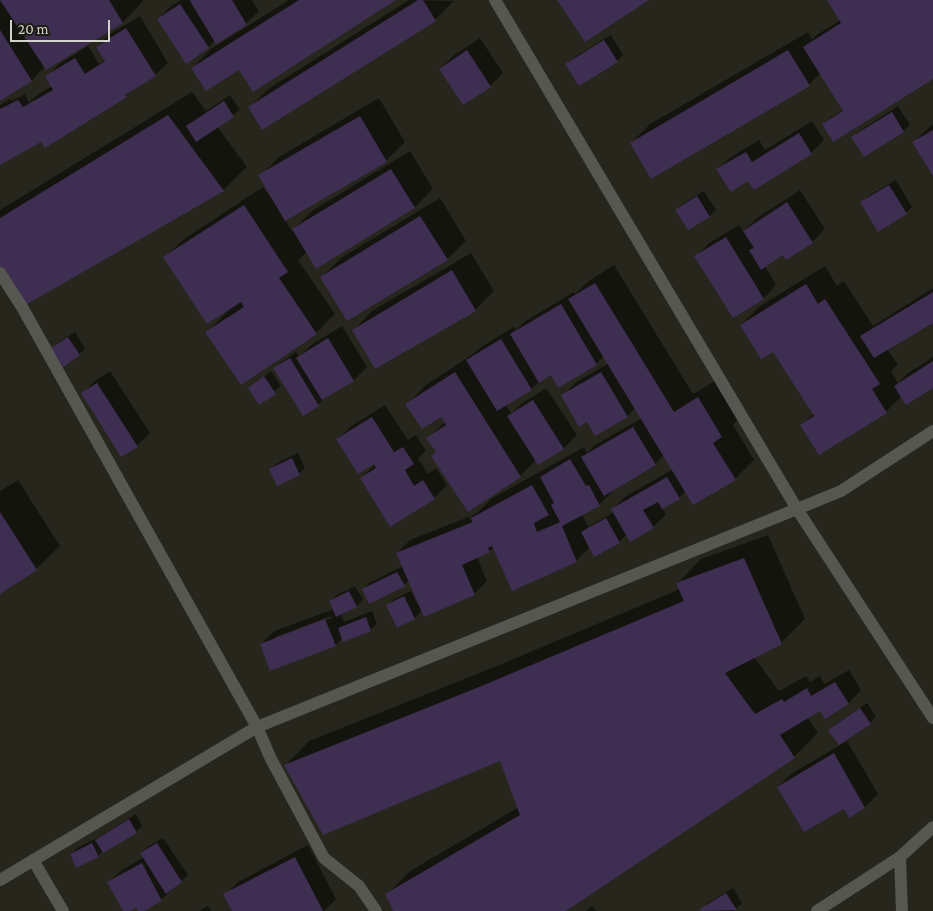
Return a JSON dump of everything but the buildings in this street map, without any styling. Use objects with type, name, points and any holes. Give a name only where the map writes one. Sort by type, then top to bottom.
[{"type":"street","points":[[495,0],[796,509],[933,718]]},
{"type":"street","points":[[0,273],[22,307],[257,727],[271,760],[324,858],[358,886],[376,911]]},
{"type":"street","points":[[0,880],[257,727],[841,492],[933,431]]},
{"type":"street","points":[[817,911],[900,857],[933,827]]},
{"type":"street","points":[[900,857],[902,911]]},
{"type":"street","points":[[33,860],[63,911]]}]
